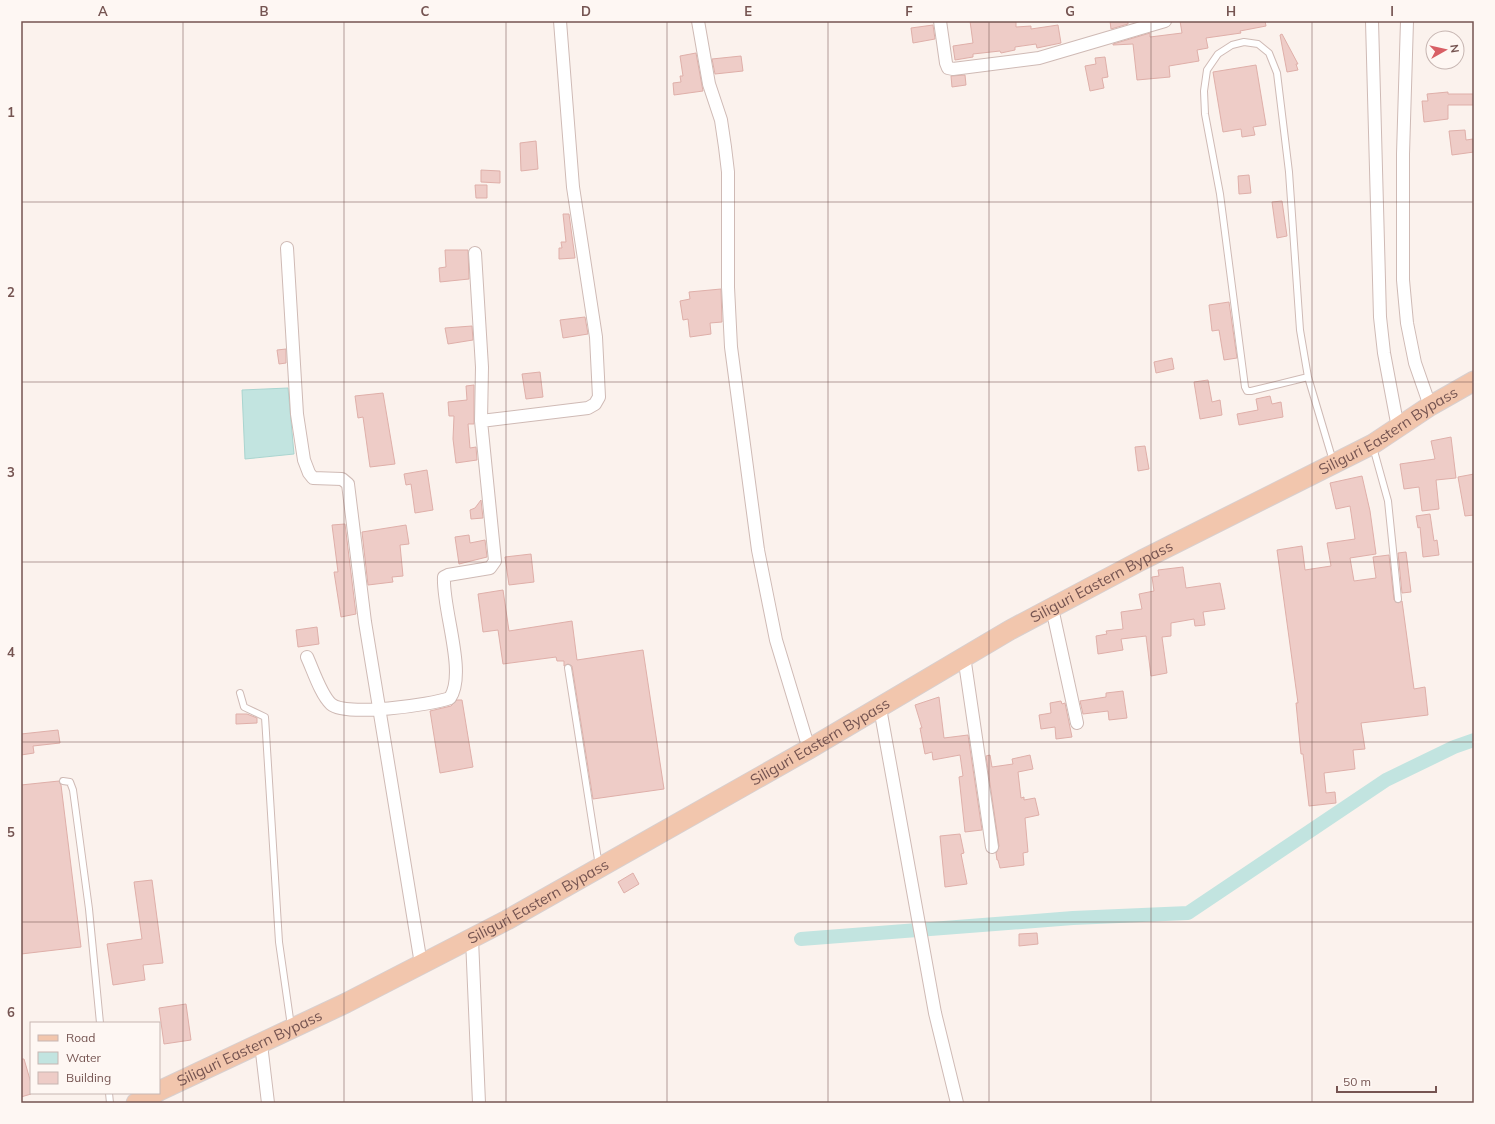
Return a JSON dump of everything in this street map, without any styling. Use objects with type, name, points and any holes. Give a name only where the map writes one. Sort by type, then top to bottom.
[{"type":"main road","name":"Siliguri Eastern Bypass","points":[[160,1091],[292,1029],[472,939],[809,749],[880,708],[964,656],[1142,560],[1372,444],[1430,406],[1474,381]]},
{"type":"main road","points":[[136,1103],[154,1094]]},
{"type":"street","points":[[481,421],[588,408],[595,404],[599,397],[596,337],[573,187],[560,21]]},
{"type":"street","points":[[698,21],[710,84],[721,120],[725,147],[731,346],[758,550],[776,640],[809,749]]},
{"type":"street","points":[[940,21],[946,64],[948,68],[953,69],[1039,58],[1165,21]]},
{"type":"street","points":[[1372,21],[1380,317],[1384,353],[1398,428]]},
{"type":"street","points":[[1407,21],[1403,154],[1403,280],[1407,323],[1415,363],[1430,406]]},
{"type":"street","points":[[287,248],[297,414],[304,460],[309,473],[313,478],[342,479],[348,484],[365,622],[421,964]]},
{"type":"street","points":[[307,658],[325,695],[332,705],[344,709],[380,709],[418,706],[450,698],[454,691],[455,671],[444,578],[448,575],[490,568],[495,561],[481,421],[482,367],[475,253]]},
{"type":"street","points":[[1052,608],[1077,723]]},
{"type":"street","points":[[964,656],[992,847]]},
{"type":"street","points":[[880,708],[935,1013],[957,1103]]},
{"type":"street","points":[[472,939],[479,1103]]},
{"type":"street","points":[[261,1044],[268,1103]]},
{"type":"lane","points":[[1308,377],[1251,391],[1247,391],[1245,387],[1220,194],[1206,114],[1204,91],[1207,70],[1218,54],[1232,45],[1244,42],[1258,44],[1269,53],[1277,73],[1290,180],[1300,330],[1308,377],[1334,464]]},
{"type":"lane","points":[[1372,444],[1388,501],[1398,599]]},
{"type":"lane","points":[[568,668],[600,868]]},
{"type":"lane","points":[[240,693],[244,707],[264,716],[266,720],[279,942],[292,1029]]},
{"type":"lane","points":[[63,781],[70,782],[73,790],[89,909],[100,1022]]},
{"type":"water","points":[[288,388],[294,454],[245,459],[242,390]]},
{"type":"building","points":[[970,21],[1016,21],[1016,27],[1031,26],[1031,29],[1058,25],[1061,43],[1037,48],[1036,44],[1015,47],[1015,50],[1001,53],[1000,51],[973,54],[973,57],[955,60],[953,46],[973,43]]},
{"type":"building","points":[[1110,21],[1128,21],[1128,24],[1111,29]]},
{"type":"building","points":[[1180,21],[1265,21],[1266,26],[1240,31],[1241,33],[1206,38],[1208,48],[1197,50],[1199,61],[1169,66],[1170,77],[1137,80],[1133,44],[1113,44],[1150,33],[1150,37],[1182,33]]},
{"type":"building","points":[[933,25],[935,39],[913,43],[911,28]]},
{"type":"building","points":[[1282,34],[1298,64],[1296,64],[1298,70],[1287,72],[1280,35]]},
{"type":"building","points":[[696,53],[703,91],[674,95],[673,83],[681,82],[680,76],[683,76],[680,56]]},
{"type":"building","points":[[741,56],[743,71],[715,74],[712,59]]},
{"type":"building","points":[[1105,57],[1108,77],[1102,78],[1104,88],[1090,91],[1085,66],[1096,64],[1095,58]]},
{"type":"building","points":[[1256,65],[1266,125],[1253,127],[1255,135],[1242,137],[1241,129],[1223,132],[1213,72]]},
{"type":"building","points":[[965,75],[966,85],[952,87],[951,76]]},
{"type":"building","points":[[1448,92],[1448,94],[1474,94],[1474,105],[1448,105],[1448,119],[1424,122],[1422,101],[1428,101],[1427,94]]},
{"type":"building","points":[[1465,130],[1466,140],[1473,139],[1474,152],[1452,155],[1449,131]]},
{"type":"building","points":[[536,141],[538,169],[521,171],[520,143]]},
{"type":"building","points":[[481,170],[500,171],[500,183],[481,182]]},
{"type":"building","points":[[1249,175],[1251,193],[1239,194],[1238,176]]},
{"type":"building","points":[[475,185],[487,185],[487,198],[476,198]]},
{"type":"building","points":[[1282,201],[1287,236],[1277,238],[1272,202]]},
{"type":"building","points":[[563,214],[569,214],[575,258],[559,259],[559,248],[562,248],[561,242],[566,242]]},
{"type":"building","points":[[445,250],[468,250],[469,279],[440,282],[439,268],[446,267]]},
{"type":"building","points":[[721,289],[722,322],[710,323],[711,334],[690,337],[688,319],[683,320],[680,301],[690,299],[689,292]]},
{"type":"building","points":[[1229,302],[1237,358],[1224,360],[1219,330],[1212,331],[1209,305]]},
{"type":"building","points":[[585,317],[588,334],[563,338],[560,320]]},
{"type":"building","points":[[472,326],[473,340],[448,344],[445,328]]},
{"type":"building","points":[[286,349],[286,363],[279,364],[277,350]]},
{"type":"building","points":[[1172,358],[1174,369],[1156,373],[1154,362]]},
{"type":"building","points":[[540,372],[543,397],[526,399],[522,374]]},
{"type":"building","points":[[1208,380],[1212,402],[1220,400],[1222,415],[1200,419],[1194,382]]},
{"type":"building","points":[[474,385],[474,424],[468,424],[470,448],[476,447],[477,460],[456,463],[453,439],[454,416],[449,416],[448,402],[467,400],[466,386]]},
{"type":"building","points":[[383,393],[395,464],[370,467],[363,417],[358,418],[355,396]]},
{"type":"building","points":[[1270,396],[1272,404],[1281,402],[1283,417],[1239,425],[1237,414],[1258,410],[1256,399]]},
{"type":"building","points":[[1451,437],[1456,478],[1436,480],[1439,509],[1422,511],[1419,487],[1404,489],[1400,464],[1435,459],[1431,441]]},
{"type":"building","points":[[1145,446],[1149,469],[1138,471],[1135,447]]},
{"type":"building","points":[[427,470],[433,510],[415,513],[411,484],[406,485],[404,474]]},
{"type":"building","points":[[1474,474],[1474,515],[1465,516],[1458,477]]},
{"type":"building","points":[[1362,476],[1370,511],[1376,554],[1350,558],[1354,581],[1376,578],[1373,557],[1389,555],[1394,600],[1398,603],[1402,601],[1414,689],[1425,687],[1428,715],[1361,723],[1365,749],[1353,750],[1355,769],[1324,773],[1326,793],[1335,792],[1336,803],[1309,806],[1303,754],[1301,754],[1296,703],[1298,703],[1277,550],[1302,546],[1305,570],[1331,566],[1327,543],[1355,539],[1350,506],[1336,509],[1330,483]]},
{"type":"building","points":[[481,500],[483,518],[471,519],[470,510],[475,508]]},
{"type":"building","points":[[1430,514],[1434,541],[1437,540],[1439,555],[1423,557],[1420,527],[1418,528],[1416,516]]},
{"type":"building","points":[[345,524],[356,614],[341,617],[334,572],[338,572],[332,525]]},
{"type":"building","points":[[406,525],[409,544],[400,545],[403,576],[392,577],[393,582],[368,585],[362,532]]},
{"type":"building","points":[[469,535],[470,543],[485,540],[487,557],[459,564],[455,537]]},
{"type":"building","points":[[1406,552],[1411,592],[1402,593],[1398,553]]},
{"type":"building","points":[[531,554],[534,582],[509,585],[505,557]]},
{"type":"building","points":[[1183,567],[1186,588],[1220,583],[1225,609],[1203,612],[1205,625],[1195,626],[1194,619],[1171,623],[1171,636],[1162,637],[1167,673],[1151,676],[1146,636],[1121,639],[1123,650],[1098,654],[1096,636],[1107,634],[1106,631],[1123,629],[1121,612],[1142,609],[1139,594],[1154,591],[1152,577],[1159,576],[1158,570]]},
{"type":"building","points":[[503,590],[509,631],[572,621],[577,660],[643,650],[664,789],[593,799],[572,666],[568,664],[564,666],[564,661],[557,661],[556,657],[503,664],[498,630],[483,632],[478,594]]},
{"type":"building","points":[[317,627],[319,644],[298,647],[296,630]]},
{"type":"building","points":[[1123,691],[1127,718],[1109,720],[1108,711],[1083,714],[1080,701],[1106,697],[1106,693]]},
{"type":"building","points":[[939,697],[944,738],[968,735],[982,830],[965,832],[959,777],[963,776],[960,755],[933,760],[932,752],[925,754],[920,728],[922,728],[915,705]]},
{"type":"building","points":[[457,700],[462,700],[473,767],[440,773],[430,711],[451,706]]},
{"type":"building","points":[[1061,701],[1062,704],[1065,703],[1072,737],[1056,739],[1055,727],[1041,729],[1039,715],[1051,713],[1050,703]]},
{"type":"building","points":[[236,714],[247,714],[257,718],[257,723],[236,724]]},
{"type":"building","points":[[58,730],[60,743],[33,746],[34,753],[21,755],[21,734]]},
{"type":"building","points":[[990,755],[992,767],[1013,764],[1012,759],[1030,755],[1033,769],[1018,772],[1021,798],[1024,797],[1024,800],[1035,798],[1039,815],[1025,818],[1028,852],[1023,853],[1024,865],[1000,868],[997,860],[996,853],[999,846],[986,756]]},
{"type":"building","points":[[59,781],[61,785],[81,947],[21,954],[21,785]]},
{"type":"building","points":[[960,834],[964,853],[961,854],[967,884],[945,887],[940,836]]},
{"type":"building","points":[[633,873],[639,884],[624,893],[618,882]]},
{"type":"building","points":[[152,880],[163,963],[143,965],[145,980],[113,985],[107,944],[142,939],[134,882]]},
{"type":"building","points":[[1037,933],[1038,944],[1019,946],[1019,934]]},
{"type":"building","points":[[186,1004],[191,1040],[164,1044],[159,1008]]},
{"type":"building","points":[[21,1059],[24,1059],[30,1080],[31,1094],[21,1097]]},
{"type":"waterway","points":[[801,939],[1073,918],[1188,913],[1386,780],[1454,747],[1474,740]]}]
